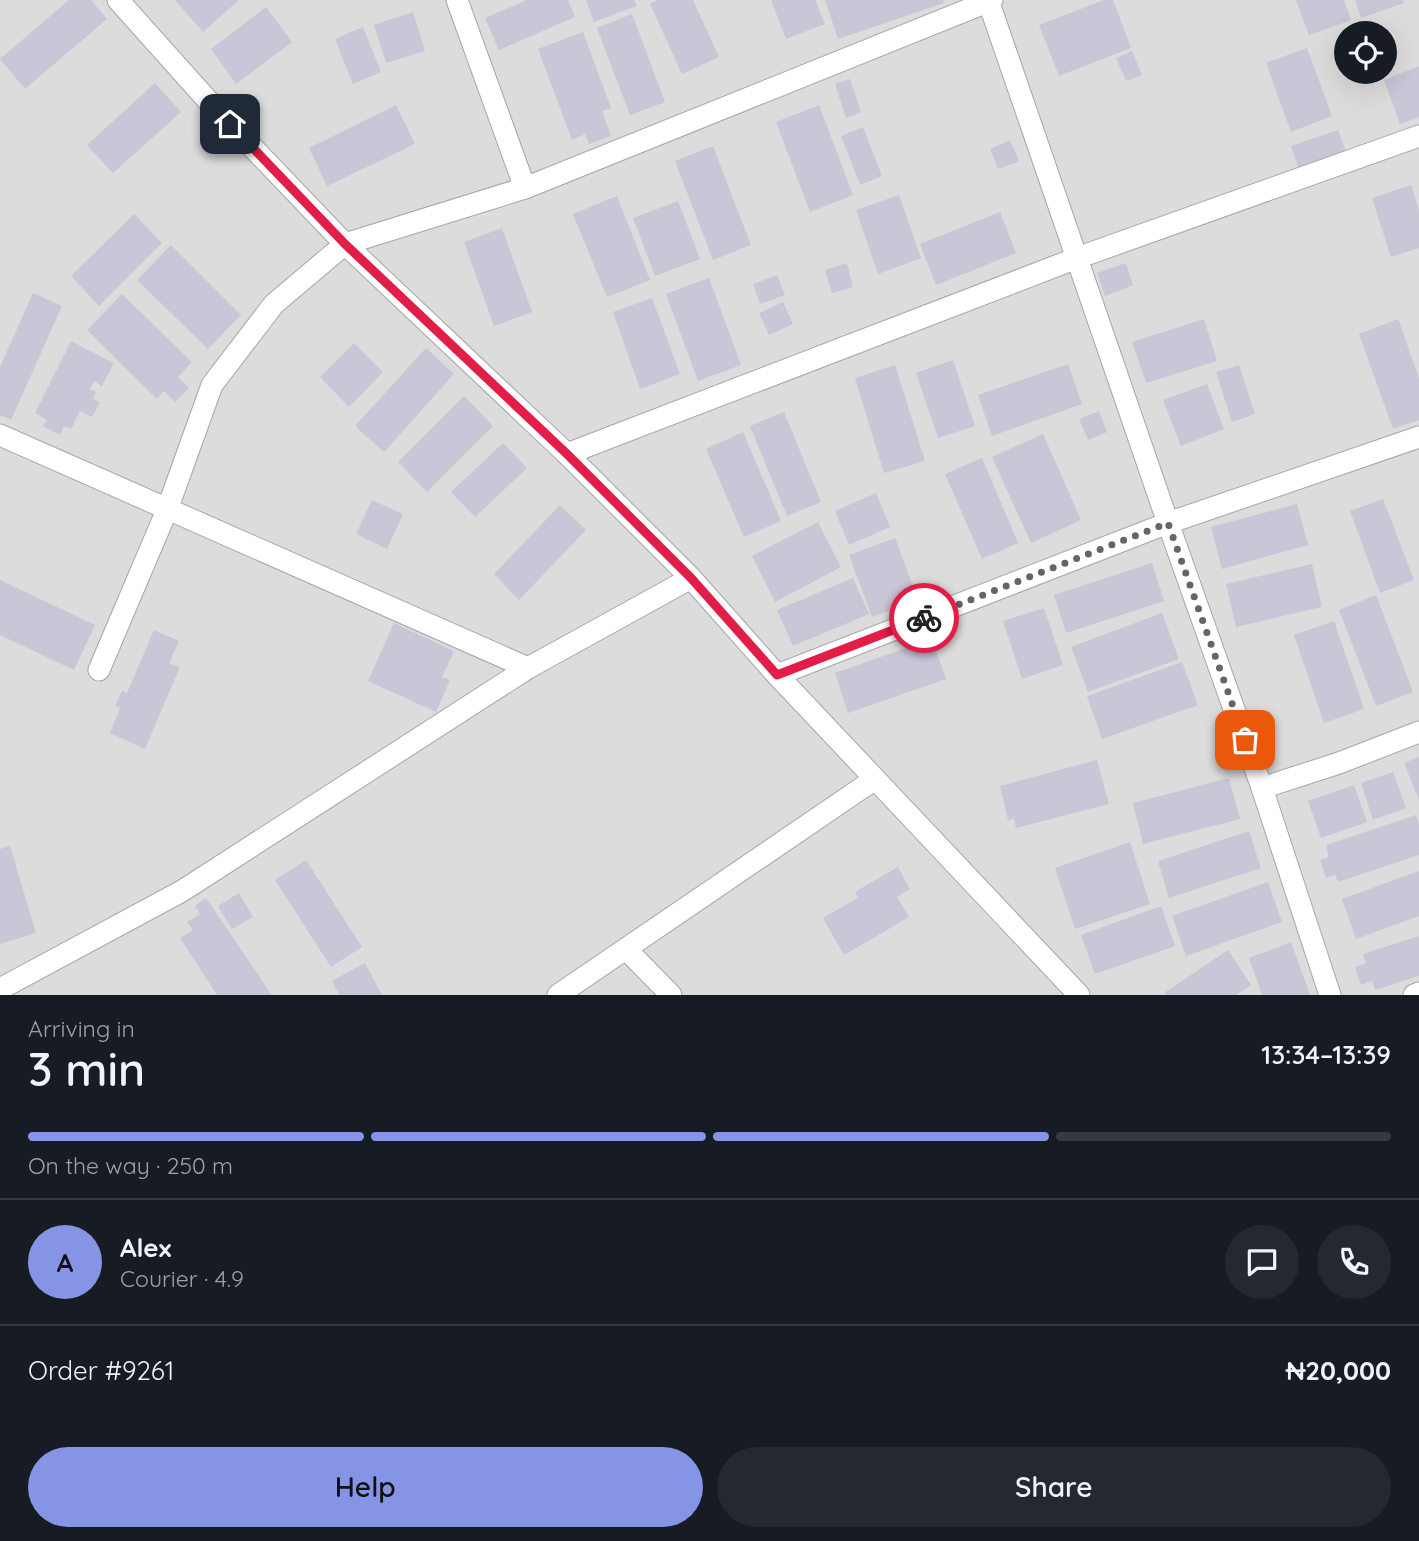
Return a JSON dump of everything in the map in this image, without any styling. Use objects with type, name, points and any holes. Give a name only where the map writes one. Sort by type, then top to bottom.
[{"type":"street","points":[[118,0],[211,104],[345,244],[567,454],[691,578],[777,675],[1079,995]]},
{"type":"street","points":[[457,0],[525,188]]},
{"type":"street","points":[[99,670],[167,510],[212,385],[274,304],[345,244],[525,188],[990,0],[1168,523],[1262,788],[1330,995]]},
{"type":"street","points":[[567,454],[1077,258],[1419,136]]},
{"type":"street","points":[[0,435],[528,668]]},
{"type":"street","points":[[777,675],[1168,523],[1419,437]]},
{"type":"street","points":[[0,989],[182,891],[528,668],[691,578]]},
{"type":"street","points":[[1262,788],[1419,732]]},
{"type":"street","points":[[558,995],[875,779]]},
{"type":"street","points":[[627,950],[671,995]]},
{"type":"street","points":[[1413,995],[1419,993]]},
{"type":"shaded area","points":[[0,0],[1419,0],[1419,995],[0,995]]},
{"type":"building","points":[[69,0],[91,0],[107,19],[25,89],[0,59]]},
{"type":"building","points":[[175,0],[239,0],[203,32]]},
{"type":"building","points":[[527,0],[568,0],[575,17],[499,50],[485,18]]},
{"type":"building","points":[[586,0],[634,0],[637,6],[594,22]]},
{"type":"building","points":[[657,0],[693,0],[719,57],[682,74],[650,4]]},
{"type":"building","points":[[771,0],[815,0],[825,24],[786,39]]},
{"type":"building","points":[[825,0],[943,0],[944,3],[838,39]]},
{"type":"building","points":[[1104,0],[1113,0],[1131,48],[1059,76],[1039,25]]},
{"type":"building","points":[[1296,0],[1344,0],[1351,20],[1334,21],[1334,26],[1309,35]]},
{"type":"building","points":[[1355,0],[1403,0],[1404,3],[1361,18]]},
{"type":"building","points":[[266,7],[292,42],[236,84],[211,49]]},
{"type":"building","points":[[413,12],[425,51],[386,63],[374,25]]},
{"type":"building","points":[[632,14],[665,102],[630,115],[597,28]]},
{"type":"building","points":[[363,27],[381,72],[353,84],[335,39]]},
{"type":"building","points":[[583,32],[611,108],[602,111],[611,136],[589,144],[585,134],[572,140],[538,49]]},
{"type":"building","points":[[1307,48],[1332,116],[1291,132],[1266,63]]},
{"type":"building","points":[[1132,51],[1142,75],[1126,81],[1116,58]]},
{"type":"building","points":[[1419,66],[1419,117],[1400,124],[1385,84],[1397,84],[1397,75]]},
{"type":"building","points":[[850,79],[861,112],[846,118],[835,84]]},
{"type":"building","points":[[155,83],[181,112],[113,173],[87,145]]},
{"type":"building","points":[[396,105],[415,144],[327,186],[309,148]]},
{"type":"building","points":[[819,105],[853,195],[810,212],[776,122]]},
{"type":"building","points":[[863,127],[882,176],[860,185],[841,136]]},
{"type":"building","points":[[1338,130],[1347,155],[1300,172],[1291,146]]},
{"type":"building","points":[[1010,140],[1019,161],[998,169],[990,149]]},
{"type":"building","points":[[713,146],[751,245],[713,260],[675,161]]},
{"type":"building","points":[[1411,185],[1419,210],[1419,248],[1391,257],[1372,198]]},
{"type":"building","points":[[899,195],[921,258],[878,274],[856,210]]},
{"type":"building","points":[[617,196],[650,280],[607,297],[573,214]]},
{"type":"building","points":[[678,201],[700,259],[655,276],[633,218]]},
{"type":"building","points":[[1000,212],[1016,253],[936,285],[920,244]]},
{"type":"building","points":[[134,214],[162,243],[99,306],[71,276]]},
{"type":"building","points":[[502,228],[532,312],[494,326],[464,242]]},
{"type":"building","points":[[171,245],[241,315],[208,349],[137,280]]},
{"type":"building","points":[[847,263],[853,287],[832,293],[825,270]]},
{"type":"building","points":[[1126,263],[1133,285],[1105,296],[1097,273]]},
{"type":"building","points":[[777,275],[785,295],[760,304],[753,284]]},
{"type":"building","points":[[709,278],[741,365],[698,381],[666,294]]},
{"type":"building","points":[[33,293],[62,306],[11,420],[0,415],[0,367]]},
{"type":"building","points":[[122,294],[192,362],[178,377],[189,388],[175,402],[164,391],[157,399],[87,330]]},
{"type":"building","points":[[652,298],[680,374],[640,389],[613,312]]},
{"type":"building","points":[[783,302],[793,324],[769,335],[759,313]]},
{"type":"building","points":[[1204,319],[1217,361],[1146,383],[1132,342]]},
{"type":"building","points":[[1398,319],[1419,378],[1419,420],[1393,429],[1359,334]]},
{"type":"building","points":[[71,341],[114,363],[102,386],[94,381],[90,389],[96,392],[93,399],[100,402],[92,417],[80,411],[71,429],[64,426],[60,435],[43,426],[47,420],[35,413]]},
{"type":"building","points":[[354,343],[383,372],[349,407],[320,377]]},
{"type":"building","points":[[426,348],[454,374],[384,452],[355,426]]},
{"type":"building","points":[[953,360],[975,426],[938,438],[916,373]]},
{"type":"building","points":[[1068,364],[1082,404],[992,436],[978,395]]},
{"type":"building","points":[[895,365],[925,461],[884,473],[855,378]]},
{"type":"building","points":[[1239,365],[1255,414],[1232,422],[1216,372]]},
{"type":"building","points":[[1207,384],[1224,429],[1181,446],[1163,400]]},
{"type":"building","points":[[464,396],[493,426],[427,492],[398,462]]},
{"type":"building","points":[[1099,411],[1107,432],[1088,440],[1079,419]]},
{"type":"building","points":[[784,412],[821,502],[787,516],[750,426]]},
{"type":"building","points":[[743,432],[781,521],[744,537],[706,449]]},
{"type":"building","points":[[1043,434],[1081,520],[1031,543],[992,457]]},
{"type":"building","points":[[503,443],[527,468],[475,517],[451,492]]},
{"type":"building","points":[[982,458],[1018,543],[982,559],[945,474]]},
{"type":"building","points":[[876,493],[890,527],[849,545],[835,511]]},
{"type":"building","points":[[1383,499],[1414,580],[1380,593],[1350,511]]},
{"type":"building","points":[[372,500],[403,514],[387,549],[356,534]]},
{"type":"building","points":[[1297,504],[1308,545],[1222,569],[1211,527]]},
{"type":"building","points":[[560,505],[586,530],[519,600],[494,574]]},
{"type":"building","points":[[818,522],[841,567],[775,602],[752,556]]},
{"type":"building","points":[[895,538],[918,600],[872,617],[849,555]]},
{"type":"building","points":[[1152,563],[1164,601],[1066,633],[1054,595]]},
{"type":"building","points":[[1312,564],[1322,607],[1236,627],[1226,584]]},
{"type":"building","points":[[853,578],[869,614],[793,646],[777,610]]},
{"type":"building","points":[[0,580],[95,625],[74,670],[0,635]]},
{"type":"building","points":[[1376,595],[1413,692],[1376,706],[1339,610]]},
{"type":"building","points":[[1044,608],[1063,665],[1022,679],[1003,621]]},
{"type":"building","points":[[1162,613],[1179,659],[1088,692],[1071,647]]},
{"type":"building","points":[[1334,621],[1364,709],[1324,723],[1294,635]]},
{"type":"building","points":[[394,623],[454,651],[442,677],[450,680],[436,712],[368,681]]},
{"type":"building","points":[[154,630],[179,641],[169,663],[180,667],[145,749],[110,733],[120,708],[115,706],[122,690],[127,693]]},
{"type":"building","points":[[932,639],[946,679],[848,713],[835,673]]},
{"type":"building","points":[[1182,662],[1198,705],[1102,739],[1087,696]]},
{"type":"building","points":[[1419,757],[1419,800],[1404,763]]},
{"type":"building","points":[[1097,760],[1109,804],[1016,828],[1014,819],[1008,820],[1000,786]]},
{"type":"building","points":[[1393,772],[1406,808],[1373,820],[1361,783]]},
{"type":"building","points":[[1229,778],[1240,819],[1143,844],[1133,803]]},
{"type":"building","points":[[1354,785],[1367,822],[1321,838],[1308,801]]},
{"type":"building","points":[[1416,815],[1419,824],[1419,855],[1338,882],[1335,875],[1326,878],[1320,860],[1329,857],[1326,845]]},
{"type":"building","points":[[1249,831],[1261,868],[1169,898],[1158,861]]},
{"type":"building","points":[[1130,842],[1150,904],[1075,929],[1055,868]]},
{"type":"building","points":[[10,846],[36,933],[0,944],[0,849]]},
{"type":"building","points":[[306,860],[362,947],[331,967],[275,880]]},
{"type":"building","points":[[898,867],[910,889],[897,897],[909,917],[844,955],[823,918],[858,898],[855,892]]},
{"type":"building","points":[[1419,871],[1419,916],[1356,939],[1342,899]]},
{"type":"building","points":[[1268,882],[1282,922],[1186,956],[1172,916]]},
{"type":"building","points":[[239,893],[253,917],[232,929],[218,906]]},
{"type":"building","points":[[206,898],[272,995],[217,995],[180,938],[193,930],[187,922],[200,914],[195,906]]},
{"type":"building","points":[[1161,906],[1175,946],[1095,974],[1081,935]]},
{"type":"building","points":[[1419,936],[1419,976],[1375,990],[1372,981],[1361,985],[1355,967],[1366,963],[1363,954]]},
{"type":"building","points":[[1291,942],[1310,995],[1262,995],[1249,958]]},
{"type":"building","points":[[1228,950],[1251,985],[1236,995],[1164,993]]},
{"type":"building","points":[[365,963],[382,995],[339,995],[332,981]]},
{"type":"way so far","points":[[924,618],[1168,523],[1245,740]]},
{"type":"route","points":[[230,124],[345,244],[567,454],[691,578],[777,675],[924,618]]}]
